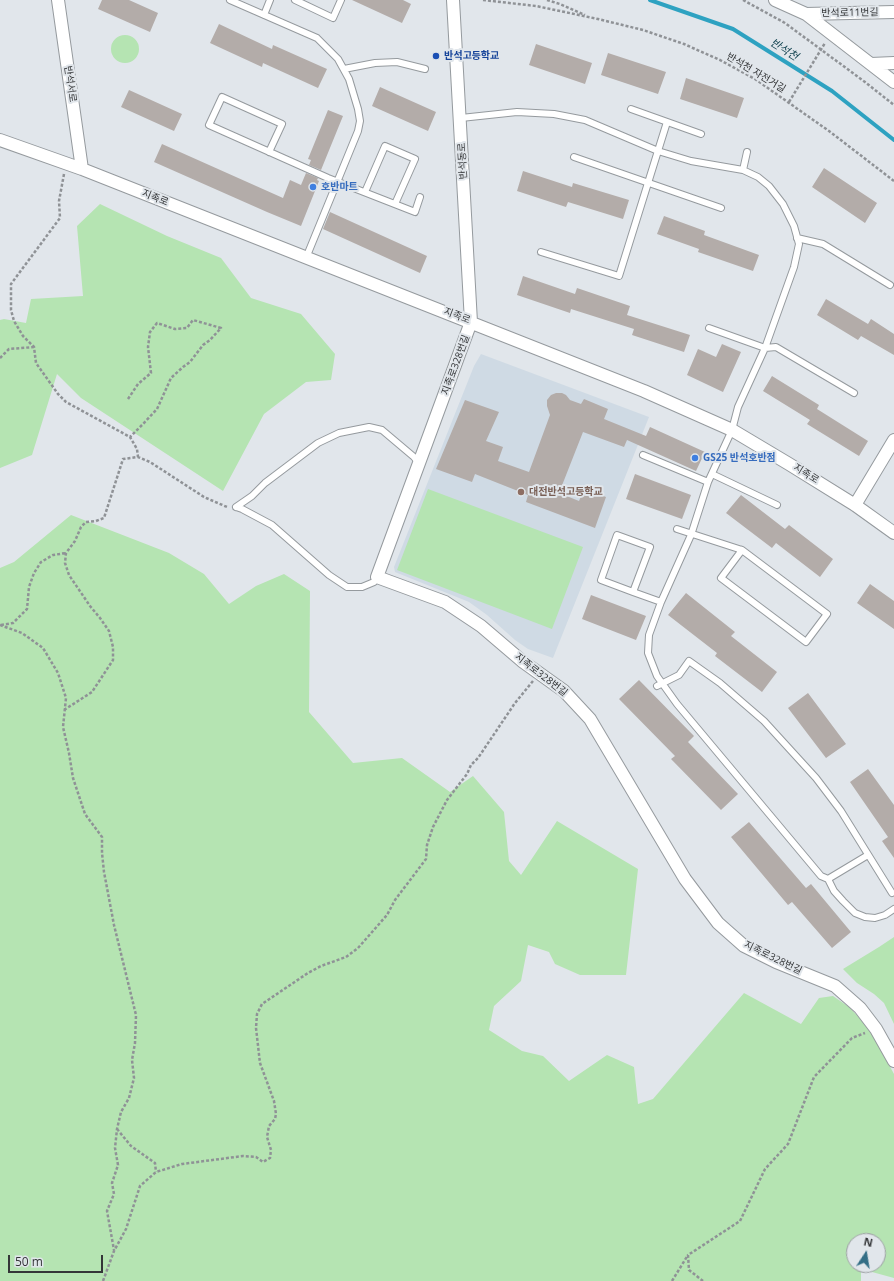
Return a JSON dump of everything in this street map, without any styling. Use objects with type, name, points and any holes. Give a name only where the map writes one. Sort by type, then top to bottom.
[{"type":"street","name":"반석서로","points":[[58,0],[82,169]]},
{"type":"street","name":"반석동로","points":[[453,0],[471,322]]},
{"type":"street","name":"반석로11번길","points":[[774,0],[806,14],[894,82]]},
{"type":"street","name":"반석로11번길","points":[[806,14],[887,8]]},
{"type":"street","points":[[871,64],[894,63]]},
{"type":"street","name":"지족로","points":[[0,140],[82,169],[644,391],[732,430],[855,505],[894,533]]},
{"type":"street","name":"지족로328번길","points":[[471,322],[377,577],[445,602],[481,626],[522,661],[564,691],[590,719],[685,879],[718,922],[744,946],[776,962],[835,986],[860,1008],[876,1029],[894,1062]]},
{"type":"street","points":[[855,505],[890,454],[894,440]]},
{"type":"lane","points":[[230,0],[318,38],[338,59],[350,79],[360,121],[358,131],[306,258]]},
{"type":"lane","points":[[264,15],[270,0]]},
{"type":"lane","points":[[296,0],[333,18],[340,0]]},
{"type":"lane","points":[[344,69],[375,63],[397,62],[426,69]]},
{"type":"lane","points":[[269,152],[282,124],[222,97],[209,125],[269,152],[337,181],[415,212],[420,197]]},
{"type":"lane","points":[[631,109],[701,134]]},
{"type":"lane","points":[[460,118],[517,112],[554,114],[585,120],[658,151],[691,160],[743,170],[758,177],[768,186],[783,204],[794,226],[799,244],[794,267],[765,348],[738,406],[732,430],[708,482],[691,535],[660,602],[649,635],[648,653],[660,684],[821,876],[828,880],[834,891],[855,913],[865,917],[875,918],[885,915],[894,909]]},
{"type":"lane","points":[[541,252],[618,276],[667,122]]},
{"type":"lane","points":[[365,192],[385,146],[415,158],[395,204]]},
{"type":"lane","points":[[743,170],[747,152]]},
{"type":"lane","points":[[574,156],[721,208]]},
{"type":"lane","points":[[797,238],[823,244],[890,286]]},
{"type":"lane","points":[[709,328],[765,348],[776,347],[854,393]]},
{"type":"lane","points":[[236,507],[318,443],[339,433],[369,426],[382,430],[414,456],[419,464]]},
{"type":"lane","points":[[643,455],[708,482]]},
{"type":"lane","points":[[712,474],[777,505]]},
{"type":"lane","points":[[236,507],[272,525],[329,575],[347,587],[362,587],[374,582],[377,577]]},
{"type":"lane","points":[[677,529],[691,535],[742,550],[827,614],[806,642],[721,578],[742,550]]},
{"type":"lane","points":[[633,592],[650,547],[617,535],[601,580],[633,592],[660,602]]},
{"type":"lane","points":[[660,684],[679,675],[689,661],[720,683],[764,721],[816,778],[841,811],[892,893]]},
{"type":"lane","points":[[828,880],[868,854]]},
{"type":"path","name":"반석천 자전거길","points":[[483,0],[536,6],[589,17],[643,30],[684,44],[720,60],[755,79],[789,102],[894,182]]},
{"type":"path","name":"반석천 자전거길","points":[[547,0],[589,17]]},
{"type":"path","points":[[743,0],[785,24],[821,49],[894,105]]},
{"type":"path","points":[[789,102],[831,34]]},
{"type":"path","points":[[66,163],[59,201],[60,218],[11,284],[11,310],[14,321],[23,336],[34,347],[36,364],[58,394],[66,402],[130,437],[137,448],[138,457]]},
{"type":"path","points":[[128,399],[138,384],[151,373],[148,347],[150,332],[157,323],[175,329],[187,328],[193,320],[221,328],[203,345],[190,362],[182,367],[171,378],[157,409],[130,437]]},
{"type":"path","points":[[0,358],[9,349],[34,347]]},
{"type":"path","points":[[64,710],[82,700],[92,692],[113,660],[113,646],[109,632],[69,575],[65,563],[66,553],[75,541],[81,527],[86,522],[104,518],[123,459],[138,457],[150,462],[204,497],[229,508],[236,507]]},
{"type":"path","points":[[0,625],[13,623],[27,609],[29,587],[34,573],[41,562],[53,555],[66,553]]},
{"type":"path","points":[[0,625],[22,634],[43,648],[58,673],[66,698],[63,727],[70,753],[73,778],[85,814],[102,837],[104,872],[114,925],[136,1015],[135,1043],[132,1060],[134,1078],[129,1098],[121,1112],[117,1129],[115,1148],[118,1165],[112,1183],[114,1194],[107,1210],[114,1251]]},
{"type":"path","points":[[103,1281],[114,1251],[126,1229],[140,1186],[156,1172],[182,1164],[243,1156],[256,1157],[263,1162],[270,1158],[271,1150],[267,1137],[269,1126],[275,1119],[276,1114],[274,1102],[260,1063],[256,1028],[257,1014],[262,1004],[308,973],[321,966],[346,957],[358,948],[387,916],[398,896],[426,859],[427,845],[433,827],[447,800],[467,774],[471,765],[487,746],[538,672]]},
{"type":"path","points":[[672,1281],[688,1255],[740,1221],[765,1169],[788,1144],[814,1077],[852,1038],[876,1029]]},
{"type":"path","points":[[117,1129],[131,1146],[155,1163],[156,1172]]},
{"type":"path","points":[[688,1255],[689,1270],[702,1281]]},
{"type":"shaded area","name":"대전반석고등학교","points":[[481,354],[649,417],[553,658],[528,649],[469,602],[395,572],[394,567],[474,366]]},
{"type":"green space","points":[[125,35],[135,39],[139,49],[135,59],[125,63],[115,59],[111,49],[115,39]]},
{"type":"green space","points":[[100,204],[167,236],[221,258],[251,298],[301,314],[335,354],[331,380],[306,382],[264,414],[223,491],[81,398],[57,374],[32,455],[0,468],[0,320],[4,319],[26,323],[31,299],[83,296],[77,226]]},
{"type":"green space","points":[[428,489],[583,547],[552,629],[397,570]]},
{"type":"green space","points":[[71,515],[169,553],[204,574],[229,604],[256,586],[284,574],[310,591],[309,712],[353,763],[402,758],[450,792],[473,776],[504,812],[509,861],[521,875],[557,821],[638,869],[626,975],[580,975],[555,964],[549,952],[528,945],[521,981],[494,1006],[489,1030],[522,1051],[543,1056],[569,1081],[607,1055],[634,1067],[638,1104],[653,1099],[744,993],[801,1024],[819,998],[833,996],[849,1007],[868,1027],[894,1074],[894,1278],[876,1273],[886,1273],[886,1233],[846,1233],[846,1273],[861,1273],[861,1281],[0,1281],[0,568],[14,562]]},
{"type":"green space","points":[[894,937],[894,1024],[884,1003],[874,994],[857,983],[843,969]]},
{"type":"building","points":[[102,0],[129,0],[158,13],[150,32],[98,9]]},
{"type":"building","points":[[352,0],[403,0],[411,4],[402,23]]},
{"type":"building","points":[[219,24],[272,49],[273,45],[327,69],[318,88],[263,63],[262,67],[210,43]]},
{"type":"building","points":[[536,44],[592,63],[585,84],[529,65]]},
{"type":"building","points":[[608,53],[666,72],[658,94],[601,75]]},
{"type":"building","points":[[686,78],[744,98],[737,118],[680,99]]},
{"type":"building","points":[[380,87],[436,112],[428,131],[372,106]]},
{"type":"building","points":[[129,90],[182,114],[174,131],[121,107]]},
{"type":"building","points":[[328,110],[343,116],[321,170],[309,165],[311,160],[308,159]]},
{"type":"building","points":[[162,144],[283,198],[290,180],[301,185],[306,173],[318,178],[317,180],[319,181],[301,226],[154,162]]},
{"type":"building","points":[[824,168],[877,203],[865,223],[812,187]]},
{"type":"building","points":[[523,171],[572,187],[573,183],[629,200],[623,219],[568,202],[566,207],[517,191]]},
{"type":"building","points":[[330,212],[427,256],[420,273],[323,229]]},
{"type":"building","points":[[664,216],[705,231],[704,235],[759,255],[753,271],[698,252],[699,249],[657,234]]},
{"type":"building","points":[[523,276],[575,294],[577,288],[630,306],[627,315],[690,335],[684,352],[632,335],[634,329],[571,309],[570,313],[517,295]]},
{"type":"building","points":[[826,299],[868,324],[871,319],[894,334],[894,355],[861,336],[858,340],[817,315]]},
{"type":"building","points":[[722,344],[741,352],[723,392],[687,375],[698,349],[716,357]]},
{"type":"building","points":[[772,376],[819,405],[817,409],[868,441],[859,456],[807,424],[810,420],[763,391]]},
{"type":"building","points":[[562,393],[570,400],[581,404],[584,399],[608,409],[604,419],[646,436],[650,427],[705,452],[696,471],[627,440],[624,447],[583,432],[559,493],[579,501],[584,489],[606,497],[595,528],[526,502],[528,495],[475,474],[472,482],[436,469],[465,400],[499,412],[486,441],[503,447],[498,461],[529,472],[550,415],[547,400],[551,395]]},
{"type":"building","points":[[635,474],[691,495],[682,519],[626,499]]},
{"type":"building","points":[[741,495],[785,529],[789,525],[833,559],[820,577],[776,543],[772,548],[726,513]]},
{"type":"building","points":[[870,584],[894,601],[894,629],[857,603]]},
{"type":"building","points":[[686,593],[735,632],[731,636],[777,672],[762,692],[715,656],[717,653],[668,615]]},
{"type":"building","points":[[591,595],[646,616],[636,640],[582,619]]},
{"type":"building","points":[[639,680],[694,736],[688,742],[738,794],[721,810],[671,759],[675,756],[619,699]]},
{"type":"building","points":[[808,693],[846,744],[826,758],[788,708]]},
{"type":"building","points":[[868,769],[894,805],[894,858],[882,841],[888,837],[850,782]]},
{"type":"building","points":[[749,822],[806,888],[811,884],[851,932],[832,948],[792,902],[788,905],[731,837]]},
{"type":"waterway","name":"반석천","points":[[650,0],[733,29],[832,91],[894,140]]},
{"type":"place","name":"반석고등학교","points":[[436,56]]},
{"type":"place","name":"호반마트","points":[[313,187]]},
{"type":"place","name":"GS25 반석호반점","points":[[695,458]]},
{"type":"place","name":"대전반석고등학교","points":[[521,492]]}]
